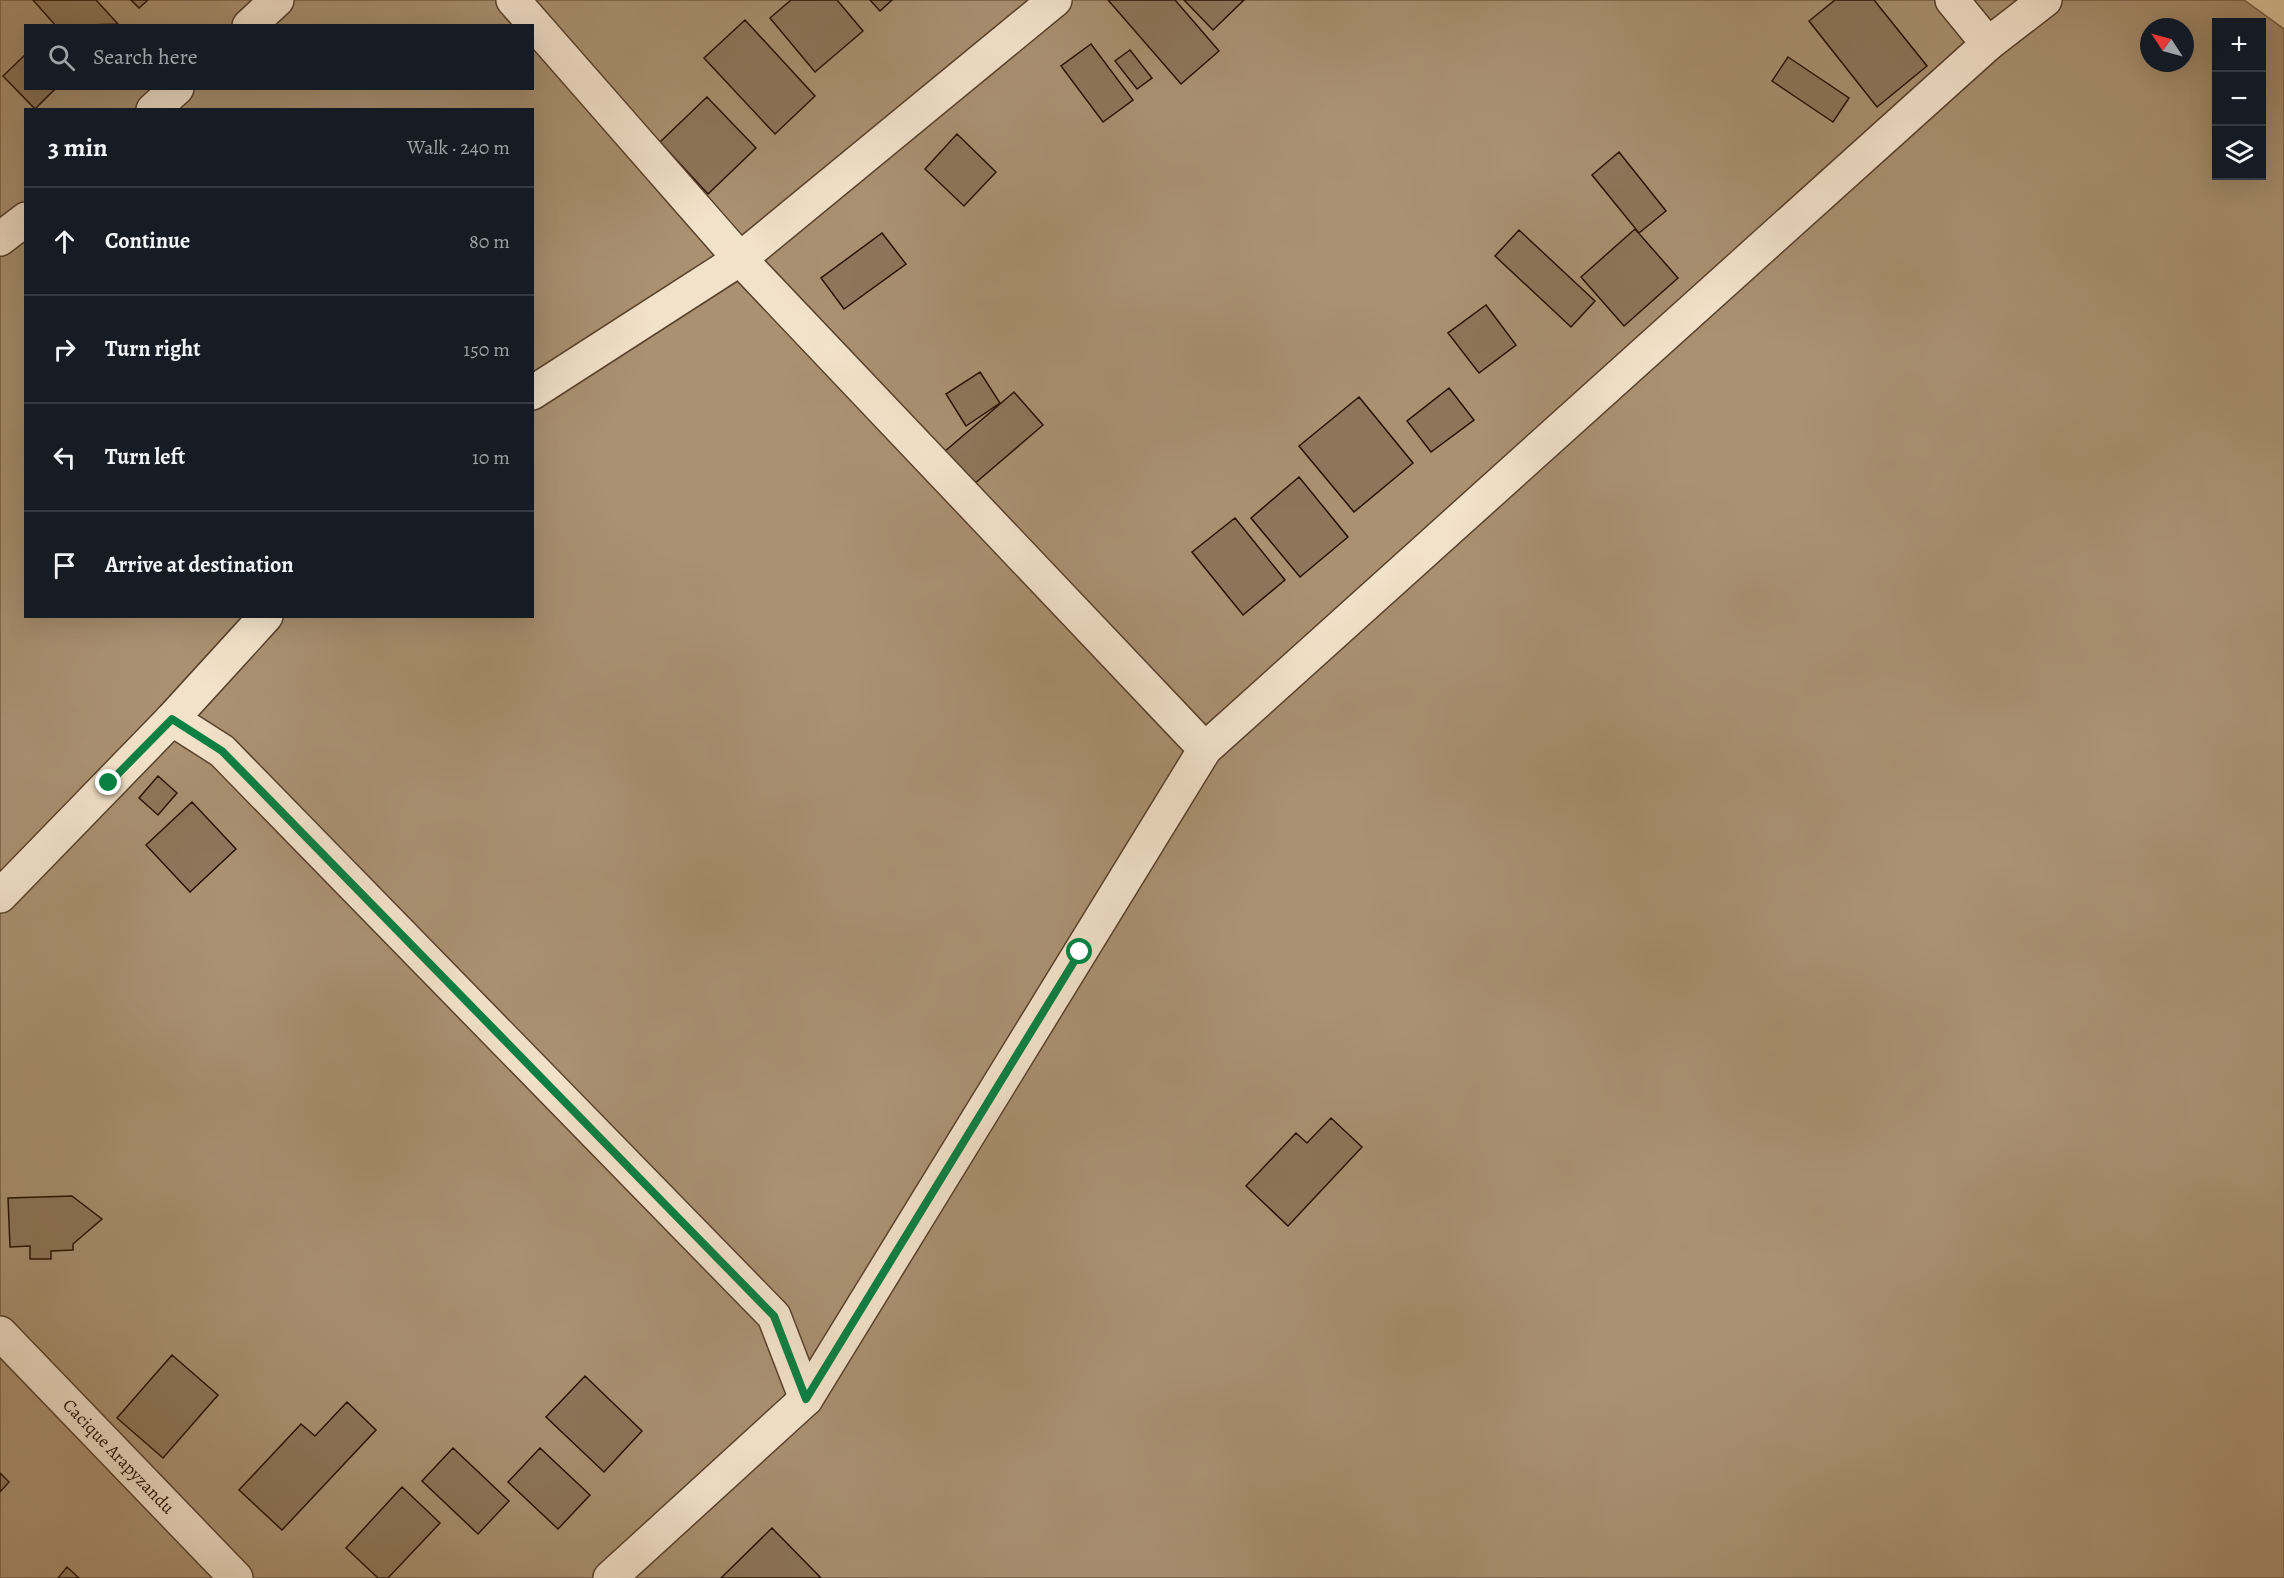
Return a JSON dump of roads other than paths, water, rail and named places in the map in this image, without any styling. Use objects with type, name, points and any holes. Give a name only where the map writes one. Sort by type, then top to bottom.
[{"type":"street","points":[[251,24],[277,0]]},
{"type":"street","points":[[513,0],[740,259],[1205,749]]},
{"type":"street","points":[[534,392],[740,259],[1055,0]]},
{"type":"street","points":[[1952,0],[1988,44]]},
{"type":"street","points":[[610,1578],[806,1399],[1205,749],[1988,44],[2045,0]]},
{"type":"street","points":[[155,108],[175,90]]},
{"type":"street","points":[[0,239],[24,221]]},
{"type":"street","points":[[0,896],[172,719],[265,618]]},
{"type":"street","points":[[172,719],[222,751],[774,1316],[806,1399]]},
{"type":"street","name":"Cacique Arapyzandu","points":[[0,1334],[236,1578]]}]
